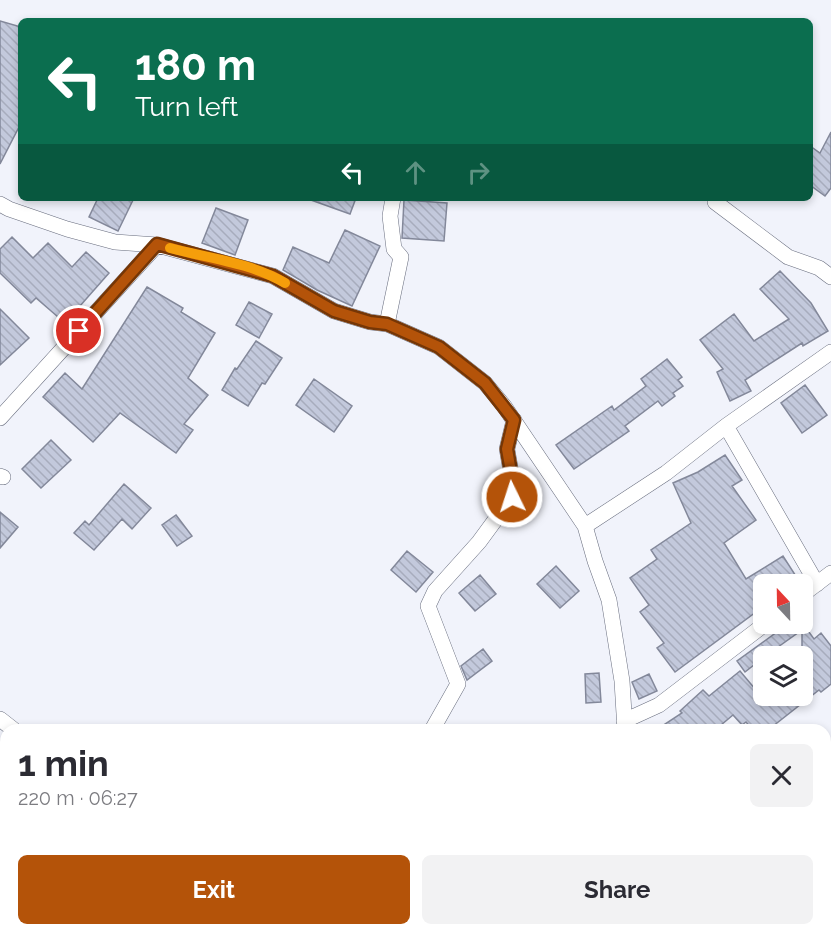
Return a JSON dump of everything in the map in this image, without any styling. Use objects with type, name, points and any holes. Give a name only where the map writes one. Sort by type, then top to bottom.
[{"type":"street","points":[[387,324],[401,257],[394,249],[390,216],[392,201]]},
{"type":"street","points":[[715,202],[788,257],[819,268],[831,277]]},
{"type":"street","points":[[0,204],[67,229],[115,242],[157,244],[273,276],[334,311],[370,322],[387,324],[439,347],[485,383],[514,420],[585,526],[609,600],[621,681],[624,724]]},
{"type":"street","points":[[0,418],[157,244]]},
{"type":"street","points":[[585,526],[666,473],[726,426],[831,352]]},
{"type":"street","points":[[435,724],[458,684],[428,606],[435,591],[479,542],[512,497],[507,449],[514,420]]},
{"type":"street","points":[[726,426],[817,584]]},
{"type":"street","points":[[813,587],[831,573]]},
{"type":"street","points":[[627,724],[659,705],[753,633]]},
{"type":"building","points":[[0,21],[18,26],[18,129],[0,164]]},
{"type":"building","points":[[831,132],[831,188],[825,196],[813,187],[813,148],[820,153]]},
{"type":"building","points":[[97,201],[133,201],[118,231],[89,217]]},
{"type":"building","points":[[314,201],[355,201],[350,214]]},
{"type":"building","points":[[404,201],[447,203],[444,241],[402,238]]},
{"type":"building","points":[[216,208],[248,220],[235,255],[202,243]]},
{"type":"building","points":[[345,230],[380,246],[352,306],[317,290],[283,270],[293,247],[329,263]]},
{"type":"building","points":[[12,237],[33,258],[48,243],[72,267],[86,252],[109,273],[65,323],[36,298],[31,303],[0,273],[0,249]]},
{"type":"building","points":[[780,271],[811,303],[828,331],[803,346],[802,343],[745,380],[751,391],[730,401],[717,372],[723,369],[700,340],[734,314],[754,341],[789,319],[760,289]]},
{"type":"building","points":[[147,287],[183,308],[181,312],[215,333],[188,378],[208,395],[184,424],[193,430],[176,453],[120,413],[93,442],[43,397],[65,373],[82,389]]},
{"type":"building","points":[[249,302],[272,314],[259,338],[236,325]]},
{"type":"building","points":[[0,309],[29,338],[0,365]]},
{"type":"building","points":[[256,341],[282,358],[265,384],[262,383],[248,406],[222,390],[235,368],[237,369]]},
{"type":"building","points":[[667,359],[682,377],[678,380],[683,386],[673,393],[675,396],[662,406],[658,401],[625,426],[629,431],[574,469],[556,445],[612,406],[614,410],[646,386],[641,379]]},
{"type":"building","points":[[314,379],[352,406],[334,432],[296,405]]},
{"type":"building","points":[[805,385],[827,415],[802,433],[781,403]]},
{"type":"building","points":[[51,440],[71,460],[41,488],[22,469]]},
{"type":"building","points":[[725,455],[742,480],[732,486],[756,520],[724,543],[746,579],[753,575],[753,614],[675,672],[657,648],[664,643],[640,612],[649,605],[630,578],[657,559],[651,550],[691,523],[673,483],[698,472]]},
{"type":"building","points":[[124,484],[151,508],[132,529],[122,519],[94,550],[74,533],[85,521],[89,525]]},
{"type":"building","points":[[0,512],[18,527],[0,548]]},
{"type":"building","points":[[176,515],[192,536],[177,546],[162,525]]},
{"type":"building","points":[[407,551],[433,572],[416,592],[391,570]]},
{"type":"building","points":[[783,556],[795,574],[754,574]]},
{"type":"building","points":[[556,566],[579,591],[560,608],[537,584]]},
{"type":"building","points":[[480,575],[496,594],[475,611],[459,593]]},
{"type":"building","points":[[821,633],[831,646],[831,684],[813,695],[813,646],[802,646],[802,634],[810,634],[814,639]]},
{"type":"building","points":[[774,634],[796,634],[779,646],[758,646]]},
{"type":"building","points":[[483,649],[492,661],[467,680],[461,666]]},
{"type":"building","points":[[753,649],[753,666],[745,672],[737,661]]},
{"type":"building","points":[[740,671],[753,686],[753,706],[799,706],[776,724],[748,724],[746,722],[741,724],[733,715],[722,724],[665,724],[682,713],[680,711],[703,690],[709,696]]},
{"type":"building","points":[[599,673],[601,702],[586,703],[585,674]]},
{"type":"building","points":[[649,674],[657,691],[639,699],[632,682]]},
{"type":"slow traffic","points":[[170,248],[254,270],[273,276],[285,283]]},
{"type":"route","points":[[79,331],[157,244],[273,276],[334,311],[370,322],[387,324],[439,347],[485,383],[514,420],[507,449],[512,497]]}]
